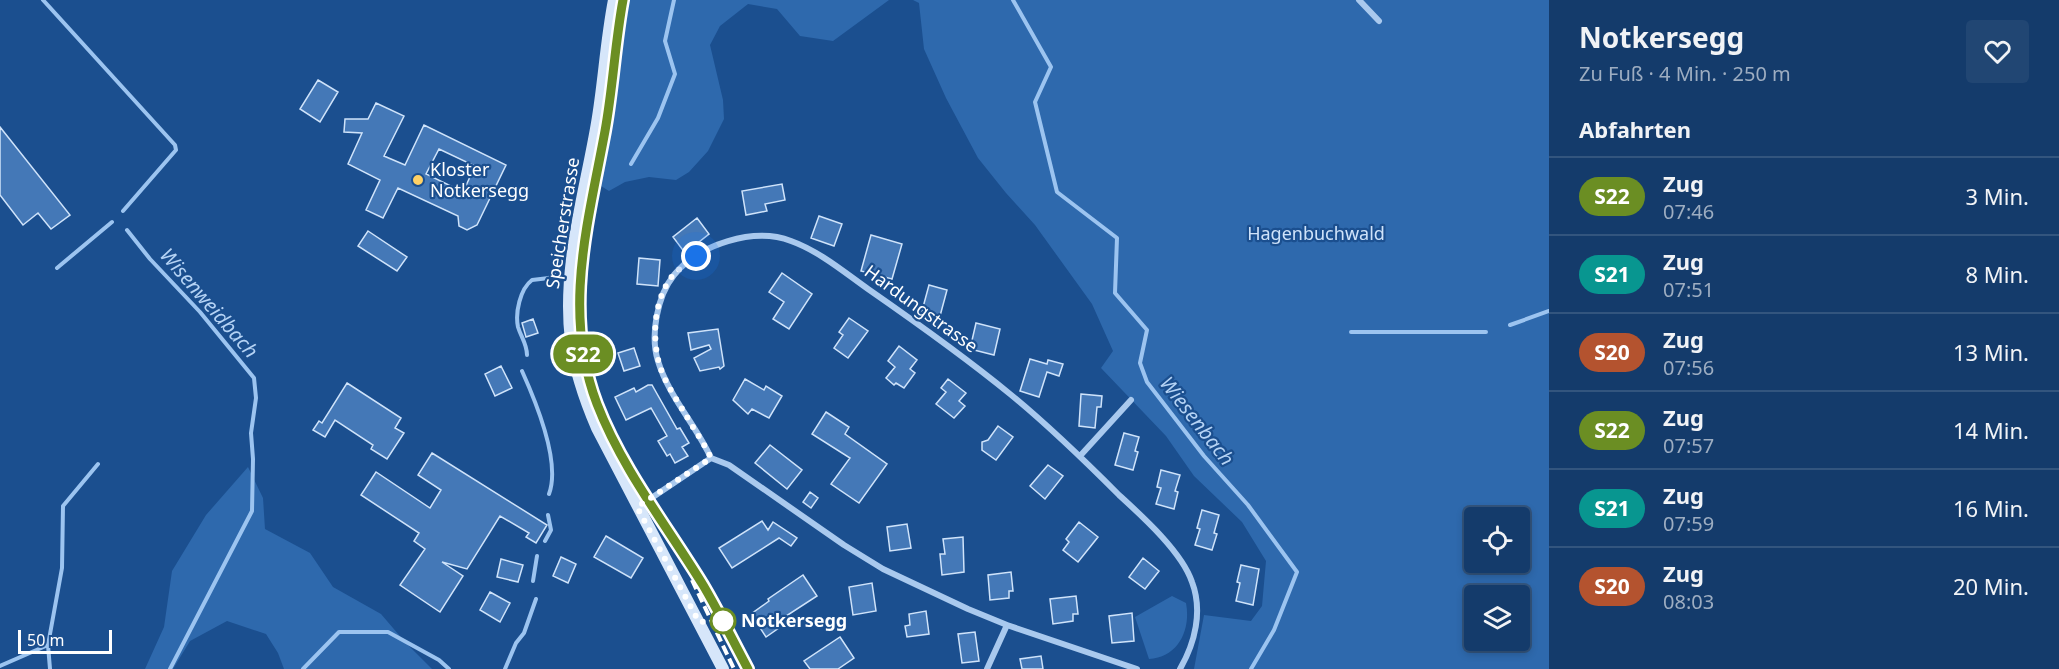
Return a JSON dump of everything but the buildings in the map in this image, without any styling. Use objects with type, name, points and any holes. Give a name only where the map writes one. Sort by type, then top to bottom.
[{"type":"main road","name":"Speicherstrasse","points":[[614,0],[597,122],[573,255],[569,322],[574,359],[588,407],[607,450],[723,669]]},
{"type":"street","points":[[1359,0],[1380,21]]},
{"type":"street","name":"Hardungstrasse","points":[[711,458],[668,384],[658,360],[655,328],[660,300],[674,275],[696,256],[724,241],[758,236],[790,240],[828,261],[936,336],[1011,395],[1080,456],[1144,519],[1181,560],[1192,582],[1197,622],[1192,644],[1180,669]]},
{"type":"street","points":[[1080,456],[1131,400]]},
{"type":"street","points":[[637,507],[711,458],[729,465],[844,545],[884,569],[1007,625],[1137,669]]},
{"type":"street","points":[[987,669],[1007,625]]},
{"type":"green space","points":[[629,0],[889,0],[833,41],[800,36],[777,9],[748,4],[720,26],[710,45],[723,100],[724,119],[708,151],[689,172],[676,180],[649,177],[625,182],[609,191],[601,186]]},
{"type":"green space","name":"Hagenbuchwald","points":[[913,0],[1549,0],[1549,669],[1194,669],[1204,615],[1251,621],[1262,606],[1266,561],[1242,522],[1194,476],[1166,436],[1101,368],[1113,351],[1092,304],[1035,225],[978,158],[946,98],[924,49],[919,3]]},
{"type":"green space","points":[[248,467],[263,498],[265,529],[310,553],[333,587],[381,614],[432,669],[284,669],[278,653],[266,634],[227,621],[190,641],[173,669],[145,669],[164,627],[172,571],[206,515]]},
{"type":"green space","points":[[1172,596],[1186,603],[1187,622],[1184,632],[1181,640],[1168,653],[1149,659],[1135,617]]},
{"type":"waterway","points":[[43,0],[175,145],[176,150],[123,211]]},
{"type":"waterway","name":"Wiesenbach","points":[[631,164],[658,118],[675,74],[665,41],[674,0]]},
{"type":"waterway","name":"Wiesenbach","points":[[1013,0],[1051,67],[1035,102],[1057,192],[1117,238],[1115,293],[1147,330],[1140,363],[1147,382],[1204,456],[1248,505],[1297,572],[1274,630],[1251,669]]},
{"type":"waterway","points":[[57,268],[112,222]]},
{"type":"waterway","name":"Wisenweidbach","points":[[127,230],[150,259],[200,312],[254,378],[256,398],[251,433],[252,511],[170,669]]},
{"type":"waterway","points":[[527,355],[517,321],[522,295],[532,280],[549,278],[554,274]]},
{"type":"waterway","points":[[1510,325],[1549,311]]},
{"type":"waterway","points":[[1351,332],[1486,332]]},
{"type":"waterway","points":[[522,371],[540,415],[549,449],[552,466],[549,494]]},
{"type":"waterway","points":[[0,666],[48,645],[62,568],[63,506],[98,464]]},
{"type":"waterway","points":[[545,541],[551,530],[548,515]]},
{"type":"waterway","points":[[533,581],[537,556]]},
{"type":"waterway","points":[[505,669],[516,643],[524,633],[536,599]]},
{"type":"waterway","points":[[303,669],[339,632],[388,632],[439,660],[449,669]]},
{"type":"waterway","points":[[48,645],[50,669]]},
{"type":"railway","points":[[623,0],[605,131],[582,268],[581,336],[587,370],[597,404],[619,451],[703,585],[748,669]]},
{"type":"railway","points":[[692,580],[734,669]]},
{"type":"train","name":"S22","points":[[623,0],[605,129],[580,271],[579,304],[582,350],[589,380],[608,428],[637,482],[710,596],[748,669]]},
{"type":"place","name":"Kloster Notkersegg","points":[[418,180]]},
{"type":"place","name":"Notkersegg","points":[[723,621]]},
{"type":"route","points":[[696,256],[674,275],[660,300],[655,328],[658,360],[668,384],[711,458],[637,507],[699,622],[723,621]]}]
